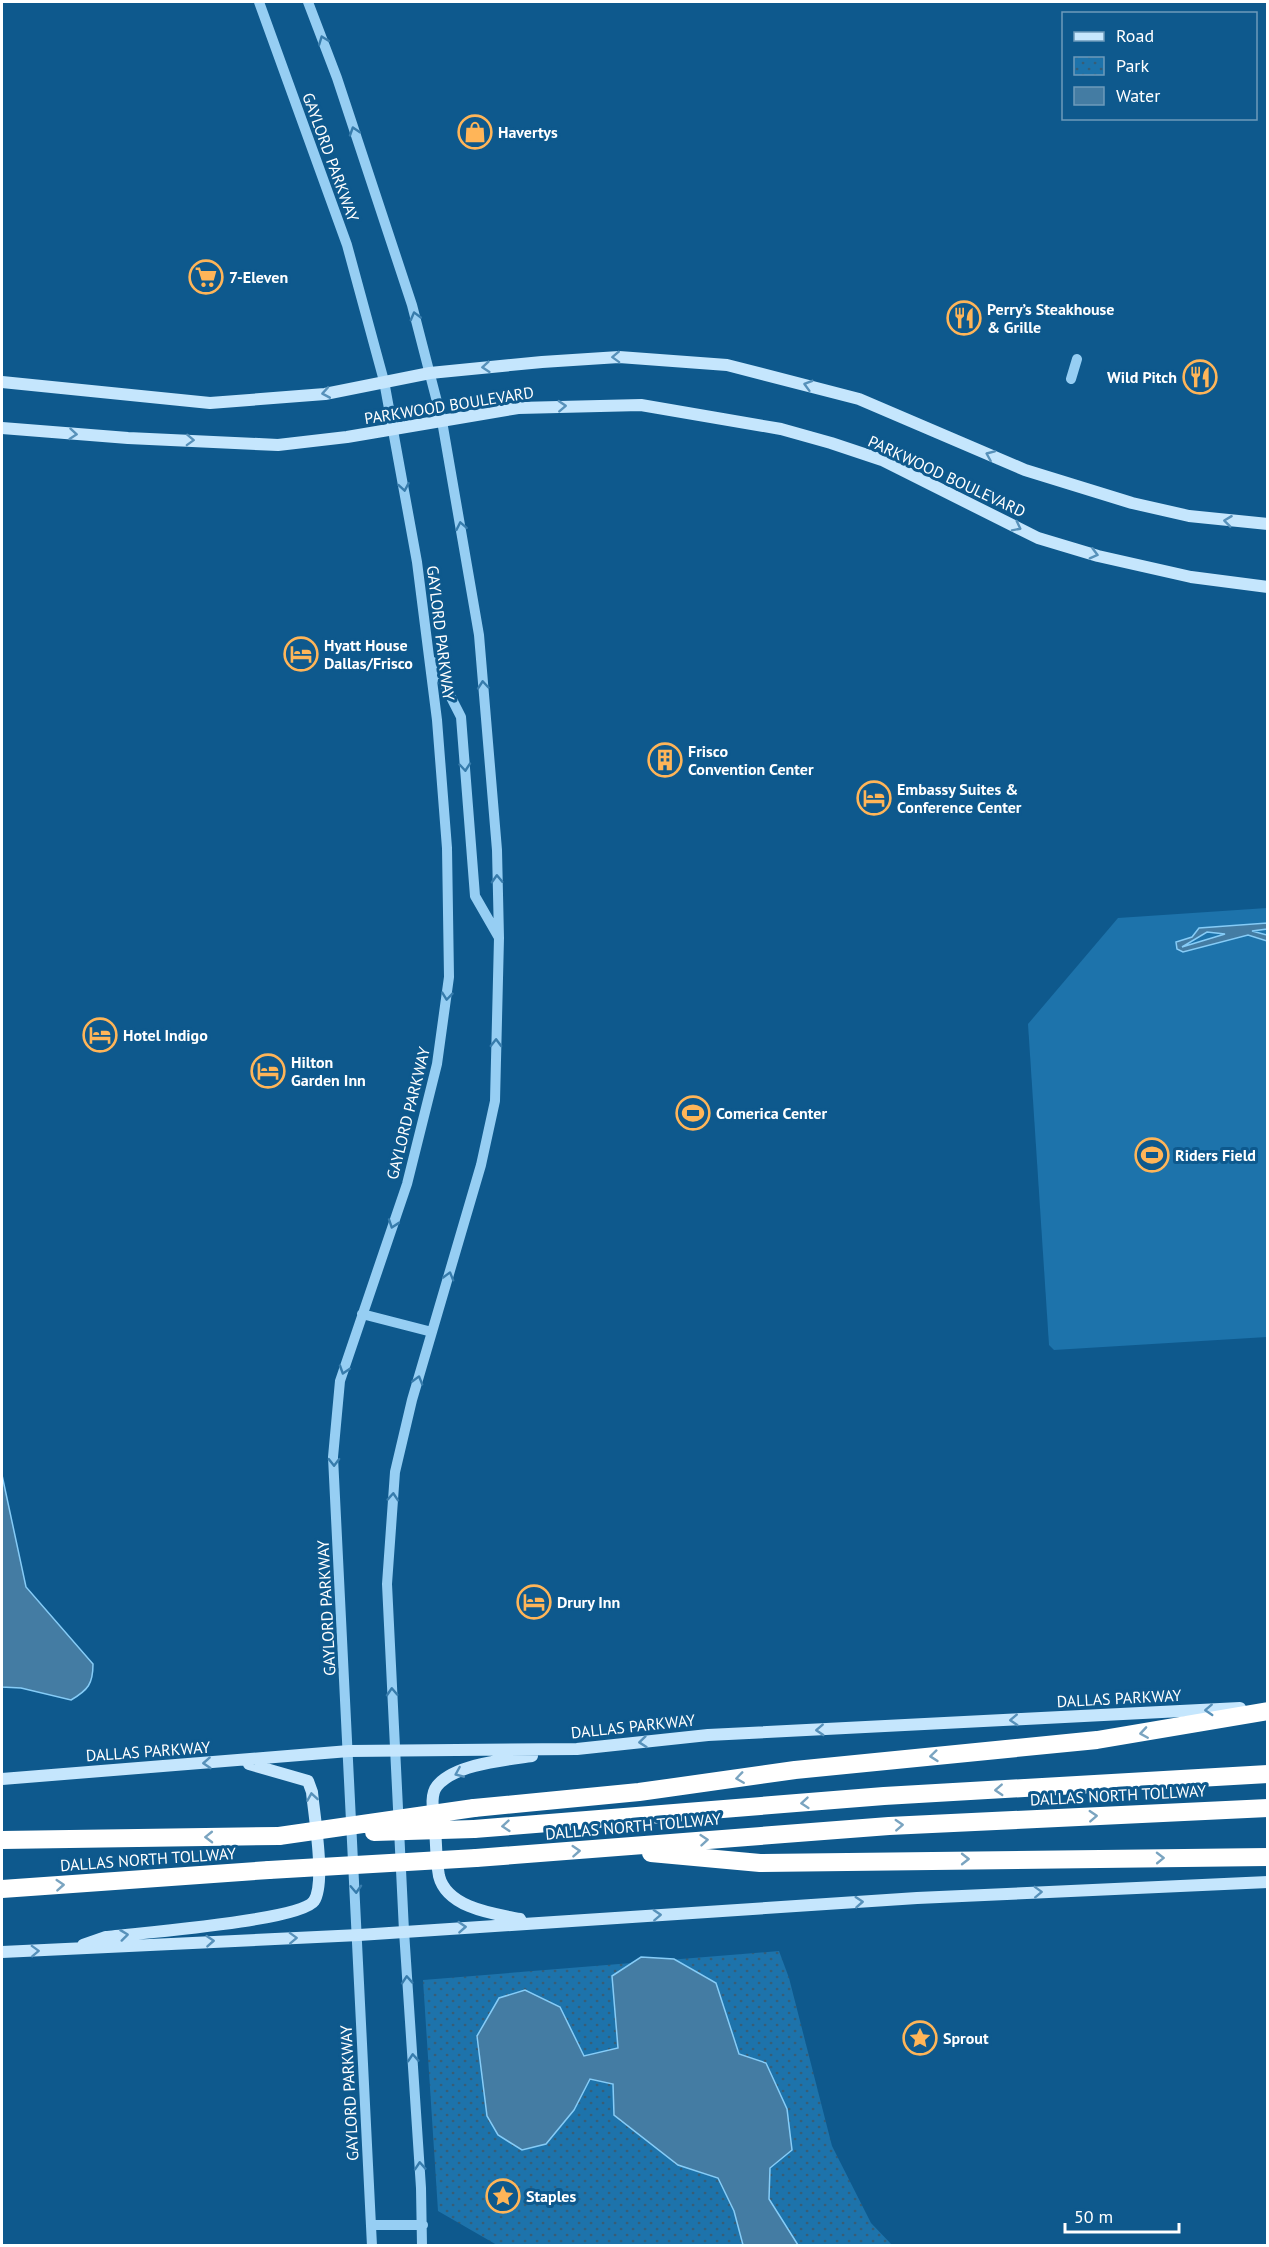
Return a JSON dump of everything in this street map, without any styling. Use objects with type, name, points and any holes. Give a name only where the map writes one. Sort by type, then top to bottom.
[{"type":"highway","points":[[273,1836],[474,1808],[639,1792],[795,1770],[1097,1740],[1268,1709]]},
{"type":"highway","name":"DALLAS NORTH TOLLWAY","points":[[2,1840],[273,1836],[474,1829],[884,1796],[1268,1774]]},
{"type":"highway","name":"DALLAS NORTH TOLLWAY","points":[[2,1889],[604,1849],[889,1826],[1268,1808]]},
{"type":"highway","points":[[604,1849],[760,1863],[1268,1857]]},
{"type":"main road","name":"PARKWOOD BOULEVARD","points":[[2,382],[210,403],[325,394],[430,373],[619,357],[727,364],[860,399],[1025,470],[1120,500],[1189,516],[1268,524]]},
{"type":"main road","name":"PARKWOOD BOULEVARD","points":[[2,428],[128,438],[278,445],[394,429],[518,408],[641,405],[781,429],[882,460],[1038,538],[1191,577],[1268,587]]},
{"type":"main road","name":"DALLAS PARKWAY","points":[[2,1779],[349,1751],[577,1749],[708,1735],[1268,1709]]},
{"type":"main road","points":[[540,1922],[482,1912],[449,1893],[440,1878],[433,1799],[436,1787],[454,1773],[495,1761],[577,1749]]},
{"type":"main road","points":[[68,1950],[106,1937],[266,1918],[304,1910],[314,1901],[319,1885],[312,1792],[308,1781],[238,1761]]},
{"type":"main road","points":[[2,1952],[359,1935],[917,1898],[1268,1882]]},
{"type":"street","name":"GAYLORD PARKWAY","points":[[259,2],[348,245],[384,381],[417,562],[437,720],[447,848],[450,937],[445,1013],[432,1090],[407,1184],[340,1382],[333,1457],[359,1935],[357,1967],[372,2246]]},
{"type":"street","name":"GAYLORD PARKWAY","points":[[308,2],[337,78],[412,305],[442,421],[479,635],[497,850],[499,938],[495,1101],[481,1165],[394,1472],[387,1584],[404,1931],[423,2225],[422,2246]]},
{"type":"street","points":[[1071,379],[1077,359]]},
{"type":"street","points":[[429,653],[461,717],[475,896],[499,938]]},
{"type":"street","points":[[362,1314],[432,1332]]},
{"type":"street","points":[[372,2225],[423,2225]]},
{"type":"green space","name":"Riders Field","points":[[1267,908],[1267,1337],[1054,1350],[1049,1345],[1028,1024],[1118,918]]},
{"type":"green space","points":[[779,1951],[789,1978],[832,2146],[871,2223],[892,2245],[497,2245],[438,2211],[423,1980]]},
{"type":"water","points":[[1267,923],[1267,929],[1252,931],[1267,935],[1267,941],[1248,935],[1183,952],[1177,949],[1176,942],[1192,937],[1199,928]],"holes":[[[1207,932],[1225,934],[1182,947]]]},
{"type":"water","points":[[2,1475],[26,1587],[93,1664],[91,1682],[82,1693],[71,1700],[21,1688],[2,1687]]},
{"type":"water","points":[[641,1957],[674,1959],[716,1983],[739,2054],[766,2063],[787,2109],[792,2150],[770,2168],[769,2199],[798,2245],[743,2245],[734,2211],[718,2178],[678,2165],[614,2115],[613,2084],[590,2079],[574,2110],[546,2144],[522,2150],[498,2135],[487,2116],[477,2036],[499,1998],[525,1990],[560,2007],[584,2056],[618,2048],[612,1976]]},
{"type":"place","name":"Havertys","points":[[475,132]]},
{"type":"place","name":"7-Eleven","points":[[206,277]]},
{"type":"place","name":"Perry’s Steakhouse & Grille","points":[[964,318]]},
{"type":"place","name":"Wild Pitch","points":[[1200,377]]},
{"type":"place","name":"Hyatt House Dallas/Frisco","points":[[301,654]]},
{"type":"place","name":"Frisco Convention Center","points":[[665,760]]},
{"type":"place","name":"Embassy Suites & Conference Center","points":[[874,798]]},
{"type":"place","name":"Hotel Indigo","points":[[100,1035]]},
{"type":"place","name":"Hilton Garden Inn","points":[[268,1071]]},
{"type":"place","name":"Comerica Center","points":[[693,1113]]},
{"type":"place","name":"Riders Field","points":[[1152,1155]]},
{"type":"place","name":"Drury Inn","points":[[534,1602]]},
{"type":"place","name":"Sprout","points":[[920,2038]]},
{"type":"place","name":"Staples","points":[[503,2196]]}]
